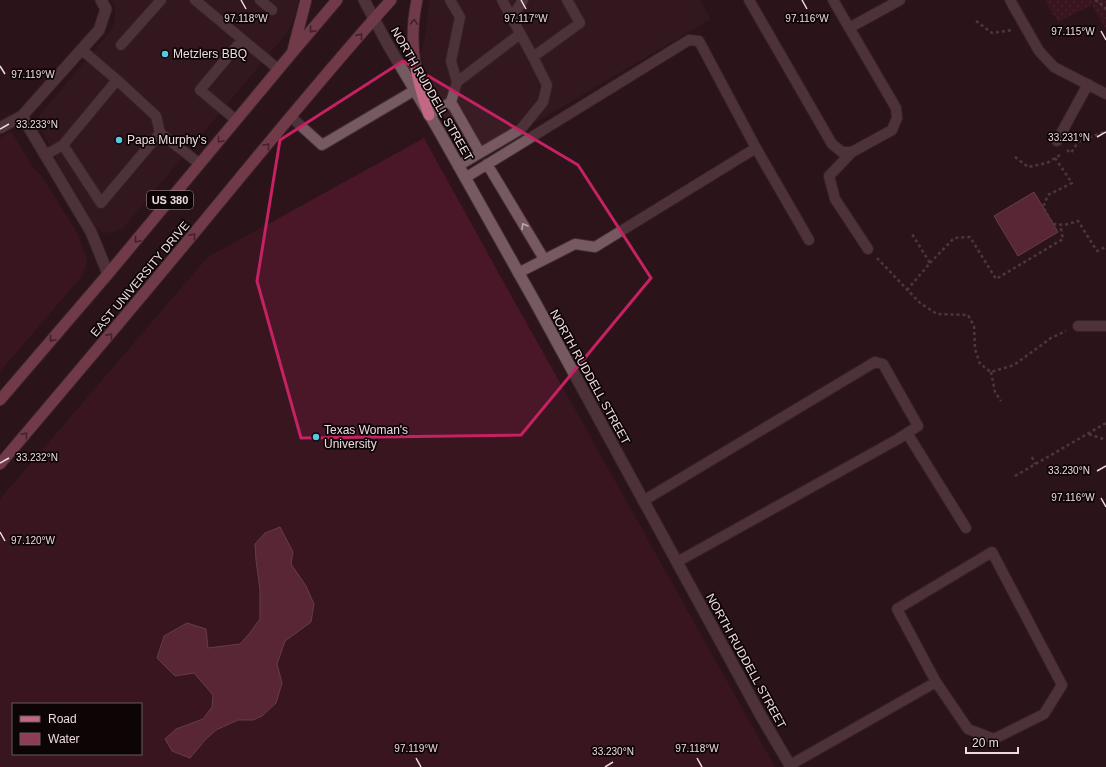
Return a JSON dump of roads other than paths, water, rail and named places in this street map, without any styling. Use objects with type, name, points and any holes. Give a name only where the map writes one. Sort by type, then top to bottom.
[{"type":"main road","points":[[292,53],[306,0]]},
{"type":"main road","name":"US 380","points":[[0,400],[108,274],[337,0]]},
{"type":"main road","name":"EAST UNIVERSITY DRIVE","points":[[0,464],[105,342],[291,116],[391,0]]},
{"type":"main road","points":[[417,0],[414,14],[413,44],[415,68],[429,115]]},
{"type":"street","points":[[0,128],[22,116],[99,30],[106,9],[101,0]]},
{"type":"street","name":"NORTH RUDDELL STREET","points":[[364,0],[518,273],[761,716],[791,766]]},
{"type":"street","points":[[22,116],[91,232],[108,274]]},
{"type":"lane","points":[[121,44],[161,0]]},
{"type":"lane","points":[[194,0],[278,69]]},
{"type":"lane","points":[[260,0],[272,10]]},
{"type":"lane","points":[[429,115],[451,102],[457,82],[451,61],[460,17],[450,0]]},
{"type":"lane","points":[[458,166],[521,129],[542,102],[547,85],[502,0]]},
{"type":"lane","points":[[512,17],[523,0]]},
{"type":"lane","points":[[533,57],[580,23],[567,0]]},
{"type":"lane","points":[[749,0],[832,144],[842,152],[852,152]]},
{"type":"lane","points":[[833,0],[896,108],[897,118],[892,130],[852,152],[829,176],[835,199],[868,249]]},
{"type":"lane","points":[[849,28],[900,0]]},
{"type":"lane","points":[[1010,0],[1039,51],[1054,67],[1106,94]]},
{"type":"lane","points":[[457,82],[520,34]]},
{"type":"lane","points":[[236,120],[200,90],[242,40]]},
{"type":"lane","points":[[465,178],[690,40],[699,41],[756,148],[808,240]]},
{"type":"lane","points":[[82,50],[156,116],[160,133],[200,164]]},
{"type":"lane","points":[[45,155],[64,145],[117,80]]},
{"type":"lane","points":[[1057,141],[1088,84]]},
{"type":"lane","points":[[291,116],[322,144],[415,90]]},
{"type":"lane","points":[[451,102],[480,153]]},
{"type":"lane","points":[[64,145],[101,203],[160,133]]},
{"type":"lane","points":[[518,273],[575,244],[595,247],[756,148]]},
{"type":"lane","points":[[487,164],[544,259]]},
{"type":"lane","points":[[1078,326],[1106,326]]},
{"type":"lane","points":[[643,501],[875,362],[884,364],[918,426],[677,562]]},
{"type":"lane","points":[[907,433],[966,528]]},
{"type":"lane","points":[[992,552],[1062,684],[1044,714],[994,739],[968,728],[936,682],[897,609],[992,552]]},
{"type":"lane","points":[[791,766],[936,682]]},
{"type":"water","points":[[1034,192],[1058,232],[1018,256],[994,216]]},
{"type":"water","points":[[280,527],[293,552],[291,564],[306,586],[314,604],[311,622],[285,641],[277,664],[282,683],[276,703],[262,716],[253,720],[238,720],[216,730],[205,740],[190,758],[172,751],[165,739],[176,729],[203,719],[212,707],[213,695],[194,673],[175,676],[157,658],[164,636],[187,623],[206,629],[208,648],[240,644],[260,619],[260,590],[255,544],[265,533]]},
{"type":"place","name":"Metzlers BBQ","points":[[165,54]]},
{"type":"place","name":"Papa Murphy's","points":[[119,140]]},
{"type":"place","name":"Texas Woman's University","points":[[316,437]]}]
